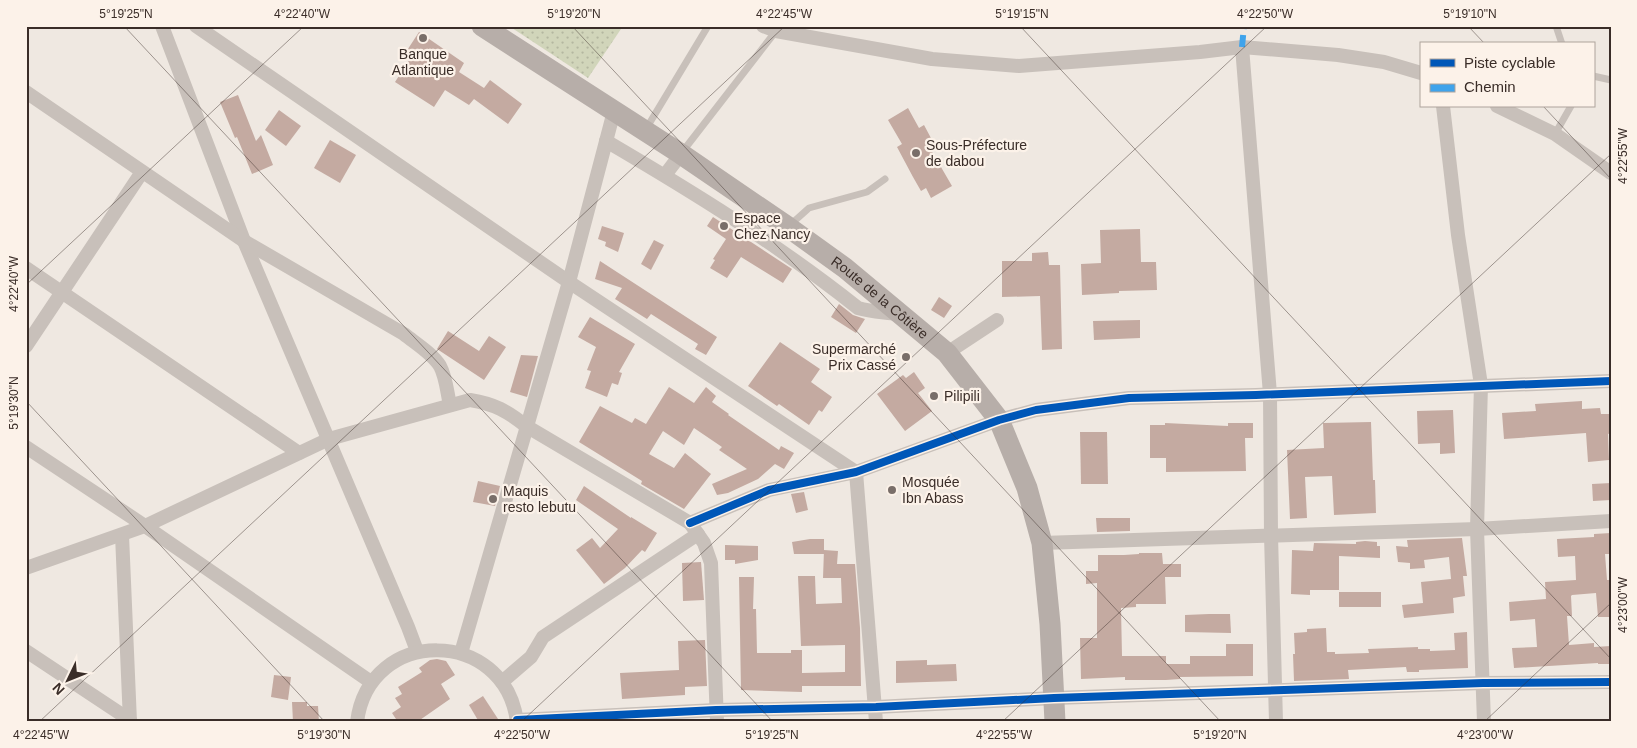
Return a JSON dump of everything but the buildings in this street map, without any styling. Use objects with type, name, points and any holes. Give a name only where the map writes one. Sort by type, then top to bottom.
[{"type":"main road","name":"Route de la Côtière","points":[[482,26],[681,154],[788,227],[845,268],[947,353],[999,420],[1027,488],[1042,543],[1050,624],[1055,722]]},
{"type":"street","points":[[162,26],[244,241],[408,627],[416,651]]},
{"type":"street","points":[[196,26],[569,282],[856,472]]},
{"type":"street","points":[[763,26],[776,32],[932,59],[1019,66],[1242,47],[1338,55],[1384,62],[1420,73]]},
{"type":"street","points":[[1242,47],[1270,394],[1271,534],[1276,722]]},
{"type":"street","points":[[26,92],[244,241],[404,334],[439,365],[445,380],[450,405]]},
{"type":"street","points":[[1443,108],[1458,235],[1481,385],[1477,529],[1484,722]]},
{"type":"street","points":[[1501,108],[1555,134],[1611,172]]},
{"type":"street","points":[[461,653],[569,282],[614,112]]},
{"type":"street","points":[[606,141],[768,241],[858,308],[870,312],[880,311],[903,315]]},
{"type":"street","points":[[665,176],[681,154]]},
{"type":"street","points":[[26,346],[142,172]]},
{"type":"street","points":[[768,241],[788,227]]},
{"type":"street","points":[[26,268],[299,453]]},
{"type":"street","points":[[830,286],[845,268]]},
{"type":"street","points":[[947,353],[997,320]]},
{"type":"street","points":[[502,682],[531,657],[543,637],[694,529],[769,490],[856,472],[999,420],[1036,410],[1129,398],[1611,381]]},
{"type":"street","points":[[26,568],[145,526],[329,439],[470,400],[489,402],[506,410],[526,426],[694,529],[704,543],[711,563],[717,716]]},
{"type":"street","points":[[26,447],[145,526],[371,682]]},
{"type":"street","points":[[856,472],[876,722]]},
{"type":"street","points":[[1042,543],[1271,534],[1477,529],[1611,521]]},
{"type":"street","points":[[122,535],[130,721]]},
{"type":"street","points":[[357,722],[359,706],[371,682],[391,663],[416,651],[439,649],[461,653],[484,664],[502,682],[512,700],[517,721],[717,716],[1054,698],[1483,683],[1611,682]]},
{"type":"street","points":[[26,650],[130,721]]},
{"type":"lane","points":[[645,132],[708,26]]},
{"type":"lane","points":[[1556,26],[1561,42]]},
{"type":"lane","points":[[681,154],[776,32]]},
{"type":"lane","points":[[1594,76],[1611,80]]},
{"type":"lane","points":[[1555,134],[1570,108]]},
{"type":"lane","points":[[788,227],[809,208],[867,192],[885,179]]},
{"type":"green space","points":[[509,26],[623,26],[588,78]]},
{"type":"marked path","points":[[1242,47],[1244,26]]},
{"type":"cycle path","points":[[690,523],[769,490],[856,472],[999,420],[1036,410],[1129,398],[1611,381]]},
{"type":"cycle path","points":[[517,720],[716,710],[876,707],[1054,698],[1483,683],[1611,682]]},
{"type":"place","name":"Banque Atlantique","points":[[423,38]]},
{"type":"place","name":"Sous-Préfecture de dabou","points":[[916,153]]},
{"type":"place","name":"Espace Chez Nancy","points":[[724,226]]},
{"type":"place","name":"Supermarché Prix Cassé","points":[[906,357]]},
{"type":"place","name":"Pilipili","points":[[934,396]]},
{"type":"place","name":"Mosquée Ibn Abass","points":[[892,490]]},
{"type":"place","name":"Maquis resto lebutu","points":[[493,499]]}]
